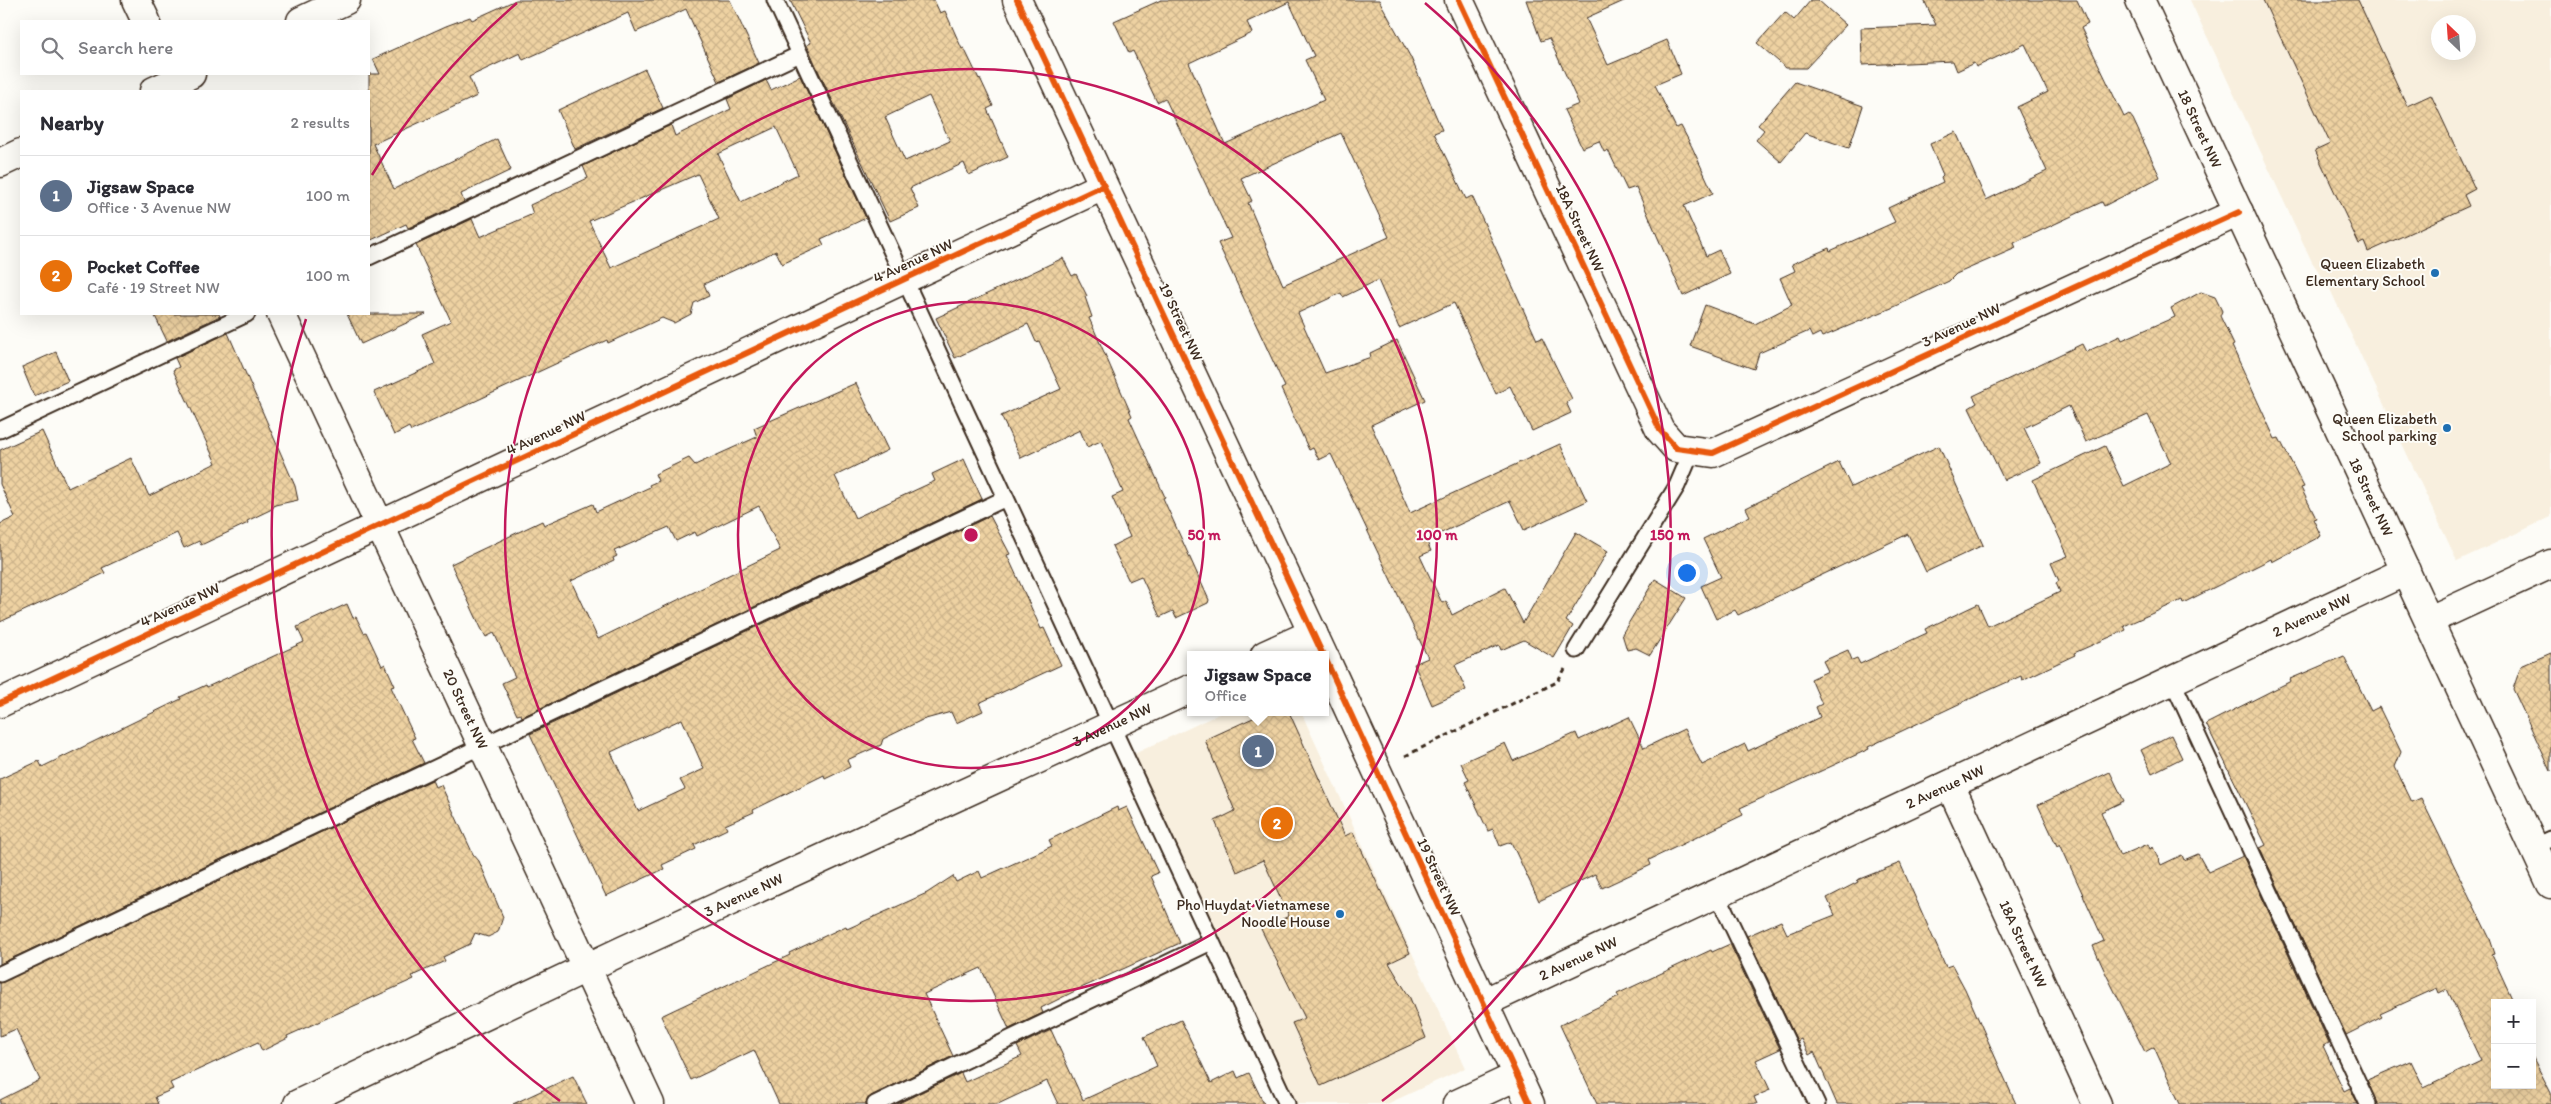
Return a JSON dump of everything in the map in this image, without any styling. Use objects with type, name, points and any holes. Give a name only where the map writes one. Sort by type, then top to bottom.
[{"type":"street","points":[[136,0],[146,20]]},
{"type":"street","points":[[303,20],[346,0]]},
{"type":"street","name":"19 Street NW","points":[[1017,0],[1318,644]]},
{"type":"street","name":"18A Street NW","points":[[1460,0],[1660,430],[1676,448],[1692,452]]},
{"type":"street","name":"18 Street NW","points":[[2140,0],[2406,571],[2543,843],[2551,884]]},
{"type":"street","points":[[0,163],[20,153]]},
{"type":"street","name":"4 Avenue NW","points":[[0,703],[1103,186]]},
{"type":"street","name":"3 Avenue NW","points":[[1692,452],[1713,453],[2239,212]]},
{"type":"street","name":"20 Street NW","points":[[281,315],[588,967],[650,1104]]},
{"type":"street","points":[[2430,620],[2551,564]]},
{"type":"street","name":"2 Avenue NW","points":[[1483,1003],[2406,571]]},
{"type":"street","points":[[1284,651],[1318,644]]},
{"type":"street","name":"19 Street NW","points":[[1329,667],[1530,1104]]},
{"type":"street","name":"3 Avenue NW","points":[[298,1104],[588,967],[1187,690]]},
{"type":"street","name":"18A Street NW","points":[[1950,785],[2097,1104]]},
{"type":"street","points":[[1457,1104],[1517,1076]]},
{"type":"lane","points":[[775,0],[1287,1104]]},
{"type":"lane","points":[[370,257],[800,54]]},
{"type":"lane","points":[[0,430],[245,315]]},
{"type":"lane","points":[[1576,650],[1677,486],[1692,452]]},
{"type":"lane","points":[[0,974],[1006,498]]},
{"type":"lane","points":[[2172,680],[2368,1104]]},
{"type":"lane","points":[[1717,894],[1817,1104]]},
{"type":"lane","points":[[875,1104],[1212,942]]},
{"type":"path","points":[[1405,756],[1557,682],[1576,650]]},
{"type":"shaded area","name":"Queen Elizabeth Elementary School","points":[[2190,0],[2551,0],[2551,517],[2457,561],[2328,285],[2312,262]]},
{"type":"shaded area","points":[[1215,716],[1303,716],[1465,1068],[1387,1104],[1293,1104],[1132,755]]},
{"type":"building","points":[[516,0],[730,0],[759,63],[719,82],[686,9],[636,32],[628,13],[523,60],[520,53],[469,77],[477,96],[373,144],[394,189],[497,139],[511,170],[461,194],[464,202],[408,228],[406,224],[370,241],[369,75],[380,74],[373,59],[446,26],[470,17],[472,20]]},
{"type":"building","points":[[790,0],[934,0],[940,13],[945,11],[962,49],[964,48],[980,78],[993,106],[987,109],[1008,157],[969,175],[964,163],[910,188],[919,208],[890,221],[817,68],[807,45],[811,43]],"holes":[[[929,96],[950,141],[905,161],[885,117]]]},
{"type":"building","points":[[1161,0],[1379,0],[1411,58],[1442,130],[1434,133],[1466,199],[1472,196],[1537,340],[1542,338],[1572,399],[1566,402],[1571,413],[1532,431],[1510,386],[1496,394],[1454,303],[1399,328],[1378,280],[1343,297],[1341,293],[1298,313],[1325,373],[1371,357],[1370,353],[1397,340],[1425,400],[1371,425],[1410,513],[1560,444],[1587,501],[1524,530],[1510,501],[1426,540],[1431,551],[1420,556],[1442,603],[1446,601],[1452,615],[1505,588],[1523,623],[1576,532],[1608,551],[1566,621],[1573,626],[1554,658],[1524,640],[1501,650],[1499,645],[1455,665],[1466,690],[1432,705],[1414,664],[1428,658],[1331,454],[1319,460],[1313,448],[1309,450],[1281,389],[1285,387],[1218,243],[1231,238],[1165,98],[1157,102],[1133,51],[1129,53],[1114,21]],"holes":[[[1289,2],[1314,56],[1305,60],[1324,100],[1225,144],[1189,63],[1252,33],[1247,22]],[[1341,133],[1389,237],[1283,285],[1248,203],[1252,201],[1241,178]]]},
{"type":"building","points":[[1526,0],[1626,0],[1586,18],[1608,65],[1667,40],[1681,74],[1655,85],[1676,128],[1681,126],[1713,193],[1684,206],[1706,256],[1719,250],[1730,274],[1683,296],[1636,187],[1627,190],[1608,150],[1604,152],[1599,141],[1582,148],[1564,110],[1579,104],[1549,38],[1541,41]]},
{"type":"building","points":[[1811,0],[1818,0],[1846,25],[1806,68],[1786,68],[1757,43],[1785,12],[1794,20]]},
{"type":"building","points":[[1924,0],[2077,0],[2088,24],[2081,28],[2124,117],[2129,114],[2133,119],[2160,177],[2104,206],[2102,202],[2014,243],[2016,248],[1956,274],[1949,281],[1894,307],[1822,337],[1820,333],[1812,337],[1809,331],[1759,353],[1754,369],[1690,346],[1705,305],[1755,324],[1792,305],[1780,278],[1795,271],[1792,264],[1829,248],[1830,251],[1895,222],[1888,208],[1943,182],[1941,177],[1943,175],[1930,144],[1956,132],[1986,200],[2047,171],[2017,107],[2048,92],[2025,44],[1976,67],[1974,63],[1957,71],[1953,61],[1862,65],[1861,28],[1936,25]]},
{"type":"building","points":[[2263,0],[2358,0],[2407,106],[2431,95],[2475,189],[2464,195],[2469,206],[2368,252],[2364,242],[2359,244],[2315,150],[2330,143]]},
{"type":"building","points":[[645,69],[663,108],[575,149],[558,110]]},
{"type":"building","points":[[800,76],[866,218],[821,239],[824,245],[782,264],[776,251],[704,284],[709,296],[694,303],[691,314],[674,323],[662,318],[608,343],[607,340],[411,431],[409,427],[394,435],[374,392],[435,364],[422,334],[451,321],[416,245],[472,219],[480,237],[533,214],[530,205],[588,178],[583,166],[671,125],[675,136],[731,109],[727,99],[766,80],[771,90]],"holes":[[[776,127],[798,174],[741,202],[718,154]],[[698,174],[719,219],[611,268],[589,221]]]},
{"type":"building","points":[[1795,82],[1863,106],[1849,148],[1805,133],[1781,162],[1756,140],[1764,130],[1758,125]]},
{"type":"building","points":[[1063,258],[1072,276],[1076,274],[1087,296],[1085,297],[1092,317],[1089,318],[1132,416],[1129,418],[1209,600],[1208,603],[1176,618],[1173,611],[1160,617],[1141,576],[1129,581],[1112,546],[1130,537],[1112,497],[1123,492],[1101,441],[1087,447],[1080,430],[1021,458],[1001,416],[1061,389],[1039,341],[1036,342],[1028,324],[955,358],[936,318]]},
{"type":"building","points":[[2201,292],[2215,297],[2222,311],[2220,316],[2234,345],[2232,346],[2275,439],[2279,438],[2304,487],[2301,488],[2316,518],[2313,519],[2321,536],[2272,562],[2271,559],[2183,603],[2182,600],[2124,626],[2126,630],[2074,653],[2075,655],[2022,680],[2021,676],[1963,702],[1868,747],[1869,749],[1740,808],[1743,815],[1649,860],[1651,865],[1602,888],[1595,874],[1539,901],[1511,842],[1500,846],[1493,829],[1488,831],[1465,782],[1469,780],[1461,763],[1505,743],[1513,761],[1576,733],[1579,740],[1629,717],[1644,748],[1684,729],[1702,765],[1745,744],[1748,751],[1820,717],[1816,707],[1822,704],[1811,679],[1828,671],[1823,661],[1848,650],[1852,660],[1857,658],[1860,664],[1927,633],[1925,629],[1978,604],[1988,626],[2060,592],[2056,583],[2059,581],[2051,563],[2068,556],[2033,480],[2105,446],[2124,486],[2171,463],[2148,415],[2086,442],[2069,406],[2024,428],[2041,463],[2004,480],[1969,408],[1977,403],[1973,396],[2082,344],[2086,352],[2120,336],[2122,340],[2175,317],[2171,308]]},
{"type":"building","points":[[426,314],[361,344],[347,315]]},
{"type":"building","points":[[154,315],[220,316],[167,341]]},
{"type":"building","points":[[228,333],[295,486],[298,500],[275,505],[272,509],[247,521],[248,523],[201,545],[199,541],[184,548],[177,533],[102,568],[105,573],[0,622],[0,524],[15,517],[0,484],[0,450],[42,431],[68,488],[131,458],[149,496],[216,463],[173,370],[179,367],[175,358]]},
{"type":"building","points":[[56,352],[68,381],[34,396],[22,367]]},
{"type":"building","points":[[856,383],[888,450],[835,476],[855,518],[935,481],[932,474],[964,459],[982,499],[522,717],[521,714],[517,715],[502,683],[515,677],[494,633],[486,637],[451,564],[542,521],[544,525],[593,504],[596,512],[650,487],[649,485],[658,481],[655,474],[689,458],[695,465],[757,437],[754,428]],"holes":[[[759,506],[780,550],[598,639],[571,581],[614,561],[613,558],[617,556],[614,551],[669,527],[676,541],[695,532],[697,536]]]},
{"type":"building","points":[[1939,446],[1983,545],[1926,572],[1908,534],[1738,615],[1735,610],[1716,619],[1701,586],[1721,577],[1703,539],[1750,516],[1746,508],[1839,462],[1851,487]]},
{"type":"building","points":[[990,516],[1010,554],[1007,555],[1041,629],[1044,628],[1061,665],[979,703],[983,711],[956,723],[951,712],[922,720],[883,739],[881,745],[847,760],[850,767],[825,779],[824,775],[753,810],[754,812],[725,825],[727,829],[694,845],[696,849],[662,865],[664,869],[606,896],[530,734]],"holes":[[[682,719],[704,769],[680,780],[685,789],[638,811],[611,752]]]},
{"type":"building","points":[[1655,579],[1686,598],[1650,655],[1636,648],[1627,650],[1622,634]]},
{"type":"building","points":[[347,604],[353,618],[356,617],[364,633],[366,632],[382,666],[385,664],[395,686],[391,687],[415,738],[412,739],[424,763],[0,964],[0,779],[39,761],[42,767],[181,699],[180,697],[206,685],[207,687],[304,642],[297,627]]},
{"type":"building","points":[[2551,653],[2551,771],[2513,689],[2521,666]]},
{"type":"building","points":[[2344,656],[2371,711],[2379,707],[2401,752],[2395,767],[2412,802],[2421,798],[2490,939],[2495,954],[2492,955],[2512,999],[2491,999],[2491,1089],[2536,1089],[2536,1064],[2551,1093],[2551,1104],[2377,1104],[2367,1080],[2411,1061],[2424,1088],[2481,1061],[2447,989],[2439,993],[2437,988],[2380,1014],[2382,1017],[2346,1035],[2260,848],[2266,845],[2206,724],[2291,681],[2290,679]]},
{"type":"building","points":[[1257,716],[1291,716],[1345,836],[1353,832],[1410,953],[1389,963],[1410,998],[1426,1038],[1321,1086],[1292,1023],[1305,1018],[1261,929],[1289,916],[1263,860],[1237,872],[1215,821],[1235,811],[1205,740]]},
{"type":"building","points":[[2171,735],[2182,758],[2152,773],[2141,750]]},
{"type":"building","points":[[2110,772],[2124,801],[2101,812],[2120,856],[2148,844],[2150,849],[2153,847],[2161,865],[2182,855],[2184,860],[2198,854],[2208,872],[2243,856],[2329,1043],[2323,1046],[2344,1091],[2350,1088],[2358,1104],[2180,1104],[2154,1047],[2145,1052],[2105,972],[2093,946],[2104,941],[2060,844],[2057,846],[2038,805]]},
{"type":"building","points":[[432,780],[435,787],[441,785],[473,854],[479,861],[503,917],[498,932],[488,937],[475,933],[470,944],[443,957],[445,961],[412,976],[414,979],[287,1036],[288,1038],[262,1051],[258,1042],[170,1083],[173,1089],[155,1097],[158,1104],[0,1104],[0,1100],[40,1080],[16,1029],[0,1036],[0,983]]},
{"type":"building","points":[[1117,807],[1118,811],[1127,807],[1158,873],[1151,876],[1180,943],[1041,1008],[1043,1013],[1009,1029],[981,968],[924,994],[953,1056],[871,1096],[866,1104],[779,1104],[754,1050],[691,1080],[661,1016],[790,955],[789,953],[846,926],[847,929],[927,893],[953,876],[956,882],[979,871],[982,878],[1052,846],[1049,840]]},
{"type":"building","points":[[1900,863],[1946,967],[1952,965],[1965,989],[2016,1104],[1837,1104],[1814,1052],[1809,1055],[1801,1039],[1797,1041],[1747,936],[1781,921],[1787,934],[1835,915],[1827,898],[1858,882],[1857,880]]},
{"type":"building","points":[[1730,944],[1780,1049],[1756,1060],[1770,1090],[1754,1097],[1757,1104],[1597,1104],[1560,1025],[1619,997],[1617,994],[1711,950],[1712,952]]},
{"type":"building","points":[[1181,1020],[1211,1083],[1235,1071],[1238,1078],[1249,1073],[1264,1104],[1058,1104],[1047,1081],[998,1104],[897,1104],[961,1073],[965,1082],[1022,1056],[1017,1046],[1051,1030],[1083,1100],[1157,1066],[1144,1037]]},
{"type":"building","points":[[573,1076],[587,1104],[513,1104]]},
{"type":"cycle path","points":[[1017,0],[1321,651]]},
{"type":"cycle path","points":[[1459,0],[1660,430],[1676,448],[1713,453],[2239,212]]},
{"type":"cycle path","points":[[0,703],[1103,186]]},
{"type":"cycle path","points":[[1329,667],[1530,1104]]},
{"type":"place","name":"Queen Elizabeth Elementary School","points":[[2435,273]]},
{"type":"place","name":"Queen Elizabeth School parking","points":[[2447,428]]},
{"type":"place","name":"Jigsaw Space","points":[[1258,751]]},
{"type":"place","name":"Pocket Coffee","points":[[1277,823]]},
{"type":"place","name":"Pho Huydat Vietnamese Noodle House","points":[[1340,914]]}]
